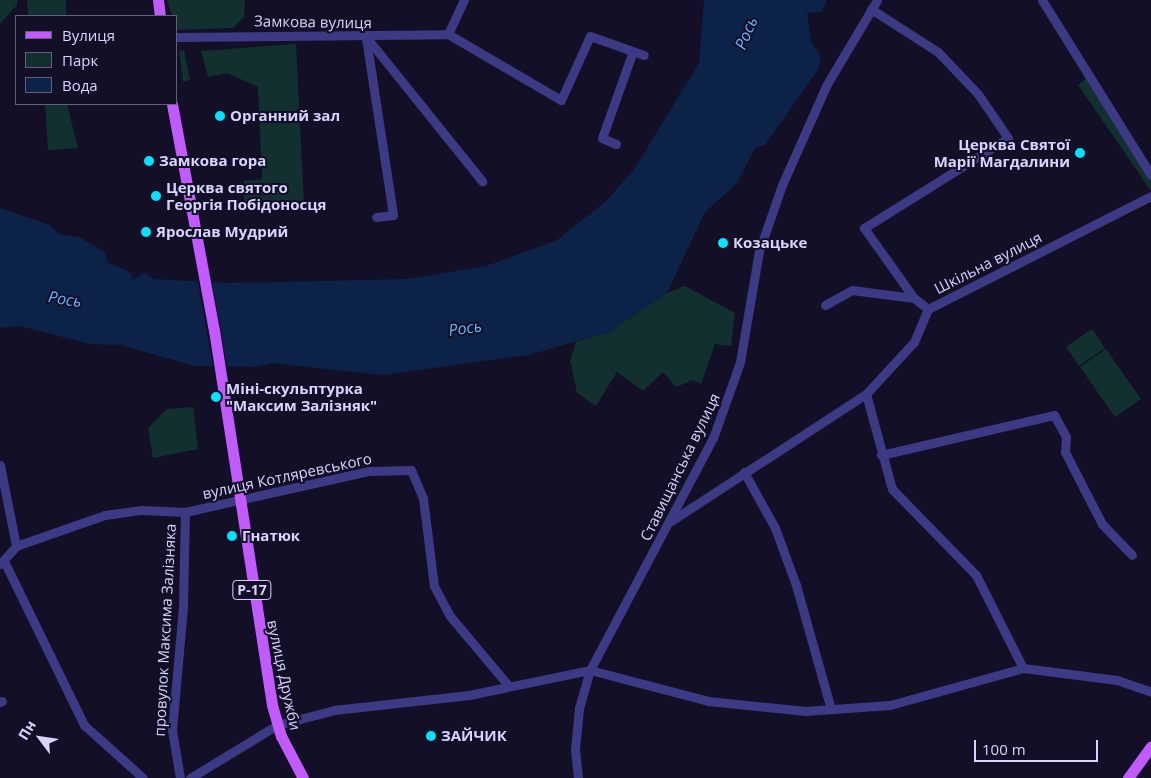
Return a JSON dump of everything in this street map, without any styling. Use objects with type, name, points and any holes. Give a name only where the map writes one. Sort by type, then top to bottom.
[{"type":"main road","points":[[158,0],[160,15]]},
{"type":"main road","name":"вулиця Дружби","points":[[172,105],[224,395],[238,501],[277,726],[303,778]]},
{"type":"main road","points":[[1128,778],[1151,746]]},
{"type":"street","points":[[464,0],[448,34],[561,100],[590,36],[644,55]]},
{"type":"street","name":"Ставищанська вулиця","points":[[578,778],[577,724],[590,670],[670,522],[729,397],[740,362],[759,251],[782,185],[827,84],[877,0]]},
{"type":"street","points":[[1042,0],[1151,175]]},
{"type":"street","points":[[871,9],[938,52],[978,94],[1008,138],[864,228],[914,298],[928,309]]},
{"type":"street","name":"Замкова вулиця","points":[[178,37],[366,38],[448,34]]},
{"type":"street","points":[[366,38],[482,181]]},
{"type":"street","points":[[366,38],[392,215],[376,218]]},
{"type":"street","points":[[616,144],[602,138],[633,51]]},
{"type":"street","name":"Шкільна вулиця","points":[[670,522],[744,472],[833,419],[866,394],[914,342],[928,309],[1151,196]]},
{"type":"street","points":[[825,305],[852,290],[914,298]]},
{"type":"street","points":[[866,394],[890,484],[903,503],[976,575],[1023,668]]},
{"type":"street","points":[[881,455],[1054,414],[1066,437],[1065,452],[1102,524],[1132,555]]},
{"type":"street","points":[[0,465],[16,546],[2,562],[84,725],[143,778]]},
{"type":"street","name":"вулиця Котляревського","points":[[16,546],[105,515],[142,510],[185,512],[369,471],[411,470],[423,498],[434,586],[450,616],[508,685]]},
{"type":"street","points":[[744,472],[775,528],[796,584],[830,706]]},
{"type":"street","name":"провулок Максима Залізняка","points":[[180,778],[172,730],[183,606],[185,512]]},
{"type":"street","points":[[190,778],[277,726],[334,710],[469,695],[508,685],[590,670],[708,701],[761,709],[805,711],[830,706],[890,705],[1023,668],[1117,680],[1151,692]]},
{"type":"green space","points":[[0,0],[17,0],[17,5],[0,24]]},
{"type":"green space","points":[[27,0],[66,0],[66,15],[28,15]]},
{"type":"green space","points":[[167,0],[245,0],[244,17],[233,28],[178,30],[178,15],[172,15]]},
{"type":"green space","points":[[296,44],[304,205],[244,208],[244,181],[262,179],[258,87],[227,73],[208,77],[201,51]]},
{"type":"green space","points":[[184,50],[190,80],[183,82],[179,51]]},
{"type":"green space","points":[[1088,77],[1151,180],[1151,191],[1078,85]]},
{"type":"green space","points":[[45,105],[67,105],[78,148],[48,150]]},
{"type":"green space","points":[[685,286],[735,313],[731,346],[715,344],[701,384],[693,380],[676,387],[663,372],[643,391],[617,372],[596,406],[577,393],[570,360],[576,342],[609,332],[667,293]]},
{"type":"green space","points":[[1092,329],[1105,348],[1079,366],[1066,347]]},
{"type":"green space","points":[[1106,349],[1141,399],[1115,417],[1080,367]]},
{"type":"green space","points":[[193,407],[198,449],[153,458],[148,428],[167,409]]},
{"type":"water","name":"Рось","points":[[704,0],[827,0],[822,12],[807,13],[811,41],[821,57],[819,68],[765,145],[755,148],[737,183],[705,212],[667,293],[609,332],[529,355],[382,375],[272,363],[255,367],[195,366],[120,345],[90,344],[19,326],[0,328],[0,208],[50,225],[59,234],[79,237],[105,252],[107,262],[130,272],[133,280],[144,272],[154,279],[227,283],[407,279],[486,266],[557,240],[606,201],[635,168],[699,63]]},
{"type":"pier","points":[[197,278],[212,280],[227,366],[213,367]]},
{"type":"place","name":"Органний зал","points":[[220,116]]},
{"type":"place","name":"Церква Святої Марії Магдалини","points":[[1080,153]]},
{"type":"place","name":"Замкова гора","points":[[149,161]]},
{"type":"place","name":"Церква святого Георгія Побідоносця","points":[[156,196]]},
{"type":"place","name":"Ярослав Мудрий","points":[[146,232]]},
{"type":"place","name":"Козацьке","points":[[723,243]]},
{"type":"place","name":"Міні-скульптурка \"Максим Залізняк\"","points":[[216,397]]},
{"type":"place","name":"Гнатюк","points":[[232,536]]},
{"type":"place","name":"ЗАЙЧИК","points":[[431,736]]}]
